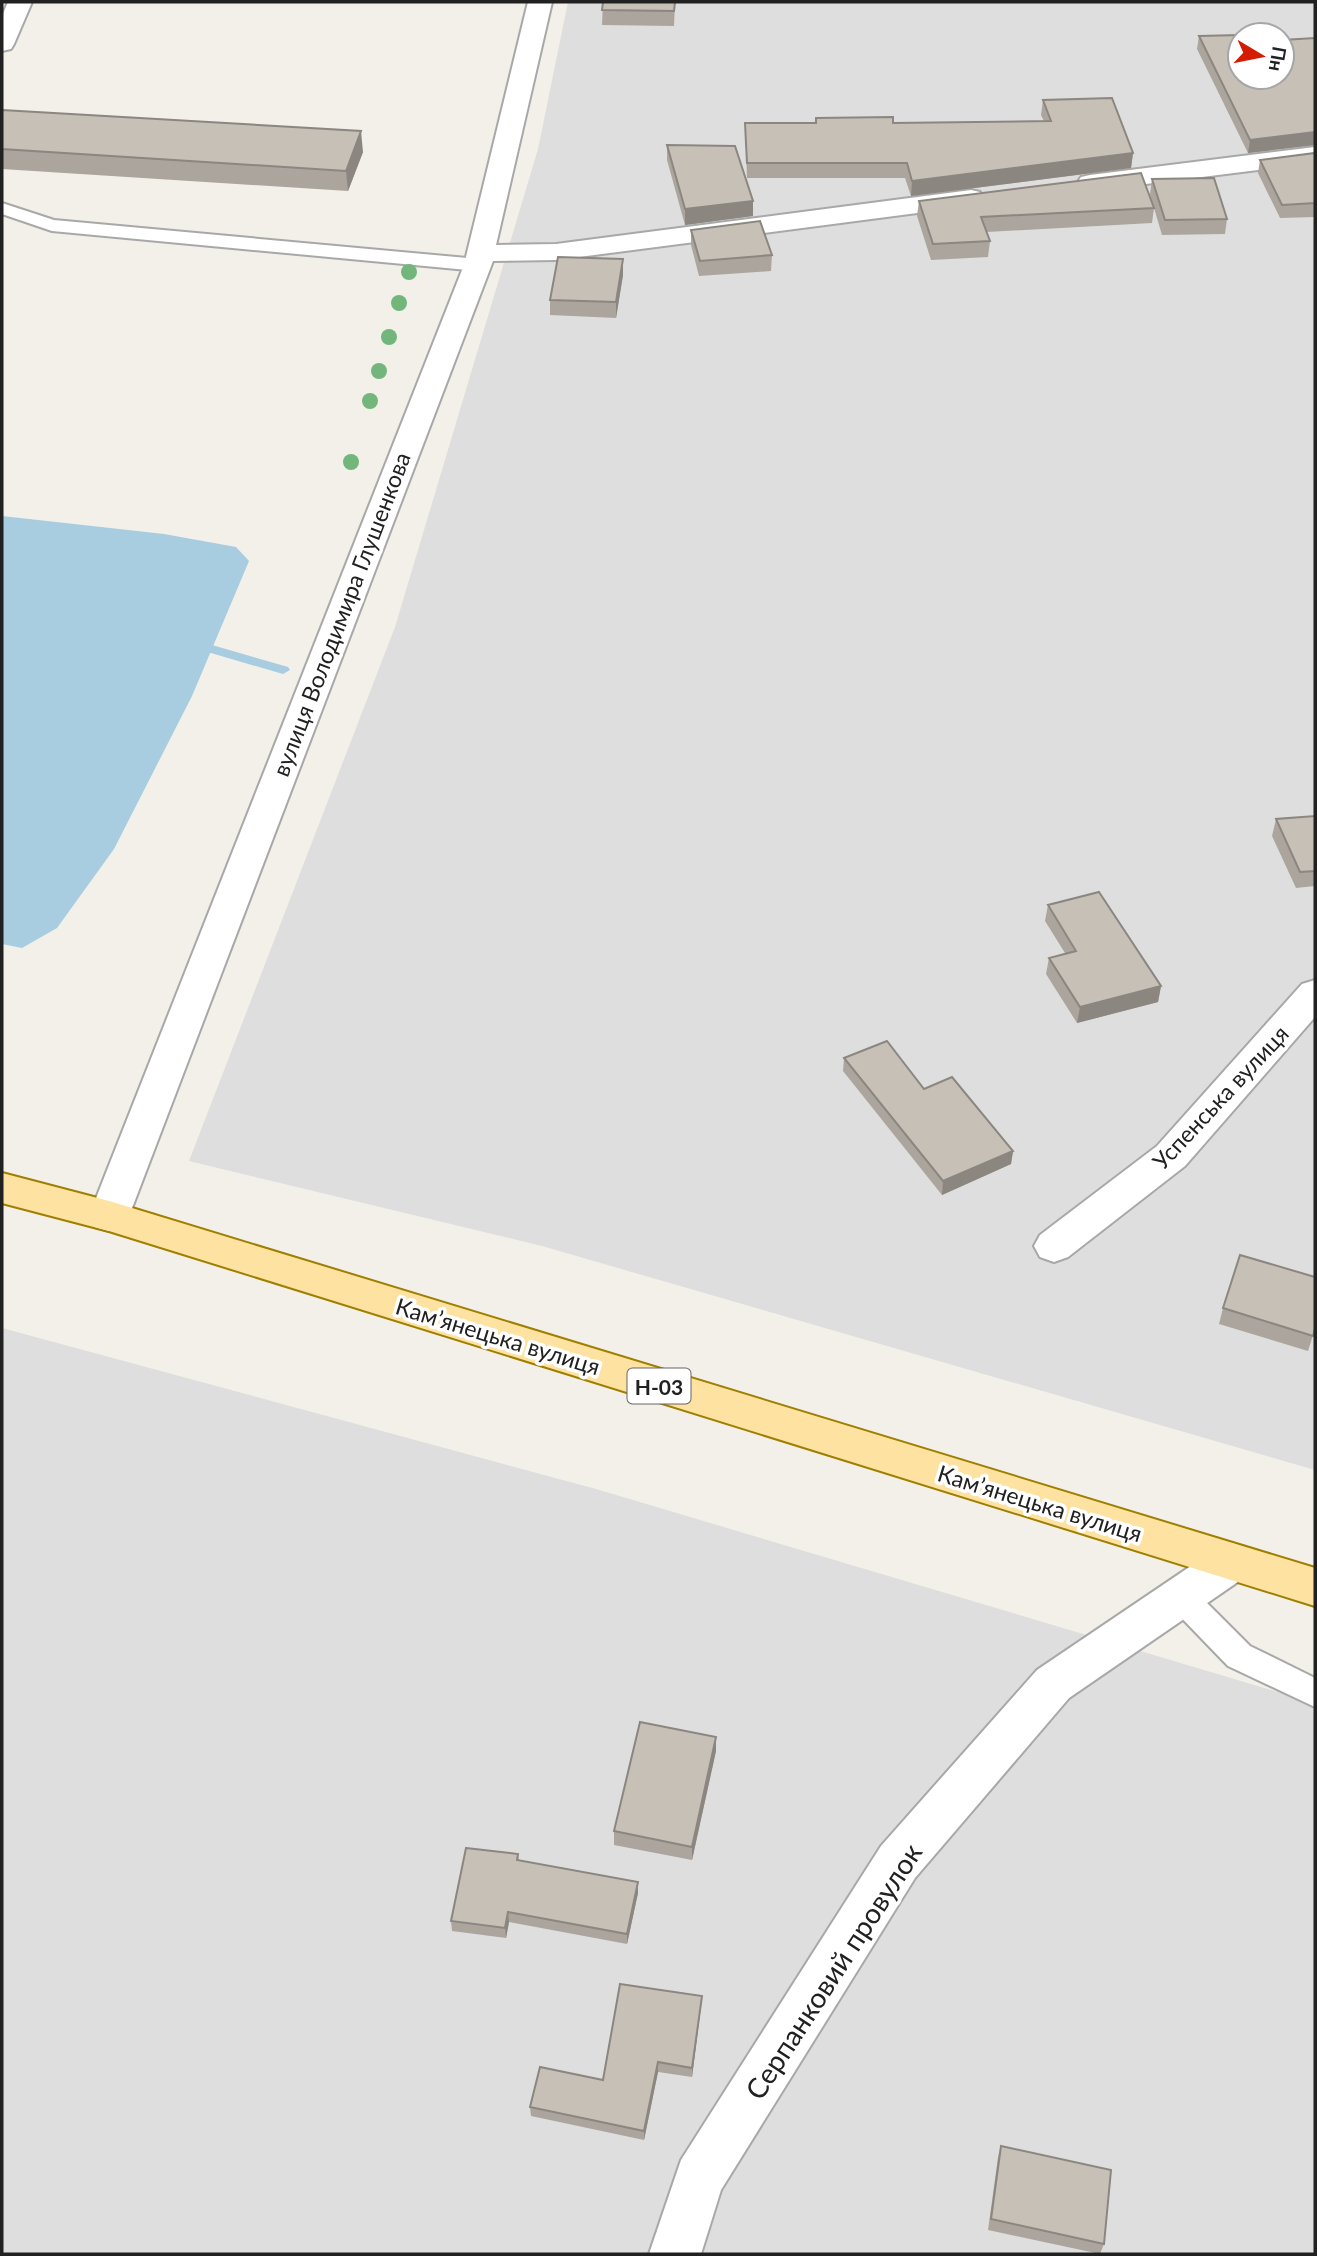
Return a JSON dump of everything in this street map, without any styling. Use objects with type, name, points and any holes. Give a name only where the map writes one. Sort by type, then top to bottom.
[{"type":"main road","name":"Камʼянецька вулиця","points":[[2,1188],[109,1216],[1315,1587]]},
{"type":"street","points":[[2,44],[20,2]]},
{"type":"street","name":"вулиця Володимира Глушенкова","points":[[109,1216],[479,259],[540,2]]},
{"type":"street","points":[[1068,185],[1315,155]]},
{"type":"street","points":[[479,259],[556,252],[999,194]]},
{"type":"street","name":"Успенська вулиця","points":[[1054,1246],[1171,1156],[1315,993]]},
{"type":"street","name":"Серпанковий провулок","points":[[675,2254],[699,2178],[898,1862],[1053,1684],[1232,1562]]},
{"type":"lane","points":[[2,208],[52,225],[479,259]]},
{"type":"lane","points":[[1181,1597],[1239,1656],[1315,1693]]},
{"type":"shaded area","points":[[568,2],[1315,2],[1315,1470],[542,1246],[189,1161],[395,627],[538,149]]},
{"type":"shaded area","points":[[2,1328],[596,1489],[1315,1703],[1315,2254],[2,2254]]},
{"type":"water","points":[[2,516],[164,534],[236,547],[249,561],[192,696],[114,849],[57,928],[22,948],[2,944]]},
{"type":"building","points":[[603,2],[675,2],[674,11],[602,10]]},
{"type":"building","points":[[1226,35],[1226,91],[1296,91],[1296,39],[1315,38],[1315,132],[1250,140],[1199,36]]},
{"type":"building","points":[[1112,98],[1133,153],[912,181],[907,163],[747,163],[745,123],[816,123],[816,118],[893,117],[893,123],[1051,121],[1043,100]]},
{"type":"building","points":[[2,110],[361,131],[346,171],[2,149]]},
{"type":"building","points":[[667,145],[735,146],[753,201],[685,209]]},
{"type":"building","points":[[1315,153],[1315,203],[1282,205],[1260,160]]},
{"type":"building","points":[[1141,173],[1154,208],[981,217],[990,241],[933,244],[919,201]]},
{"type":"building","points":[[1214,178],[1227,219],[1165,220],[1152,179]]},
{"type":"building","points":[[760,221],[772,255],[700,261],[691,230]]},
{"type":"building","points":[[558,257],[623,259],[616,302],[550,300]]},
{"type":"building","points":[[1315,816],[1315,871],[1300,872],[1276,819]]},
{"type":"building","points":[[1099,892],[1161,986],[1080,1007],[1049,958],[1076,951],[1048,905]]},
{"type":"building","points":[[887,1041],[924,1089],[952,1077],[1013,1151],[943,1181],[844,1058]]},
{"type":"building","points":[[1240,1255],[1315,1277],[1313,1336],[1223,1308]]},
{"type":"building","points":[[640,1722],[716,1737],[692,1847],[614,1831]]},
{"type":"building","points":[[466,1848],[518,1854],[517,1860],[638,1882],[627,1934],[508,1912],[505,1928],[451,1921]]},
{"type":"building","points":[[620,1984],[702,1996],[692,2068],[658,2062],[644,2131],[530,2107],[540,2067],[603,2080]]},
{"type":"building","points":[[1001,2146],[1111,2170],[1104,2244],[991,2219]]},
{"type":"waterway","points":[[193,648],[212,649],[283,670]]}]
